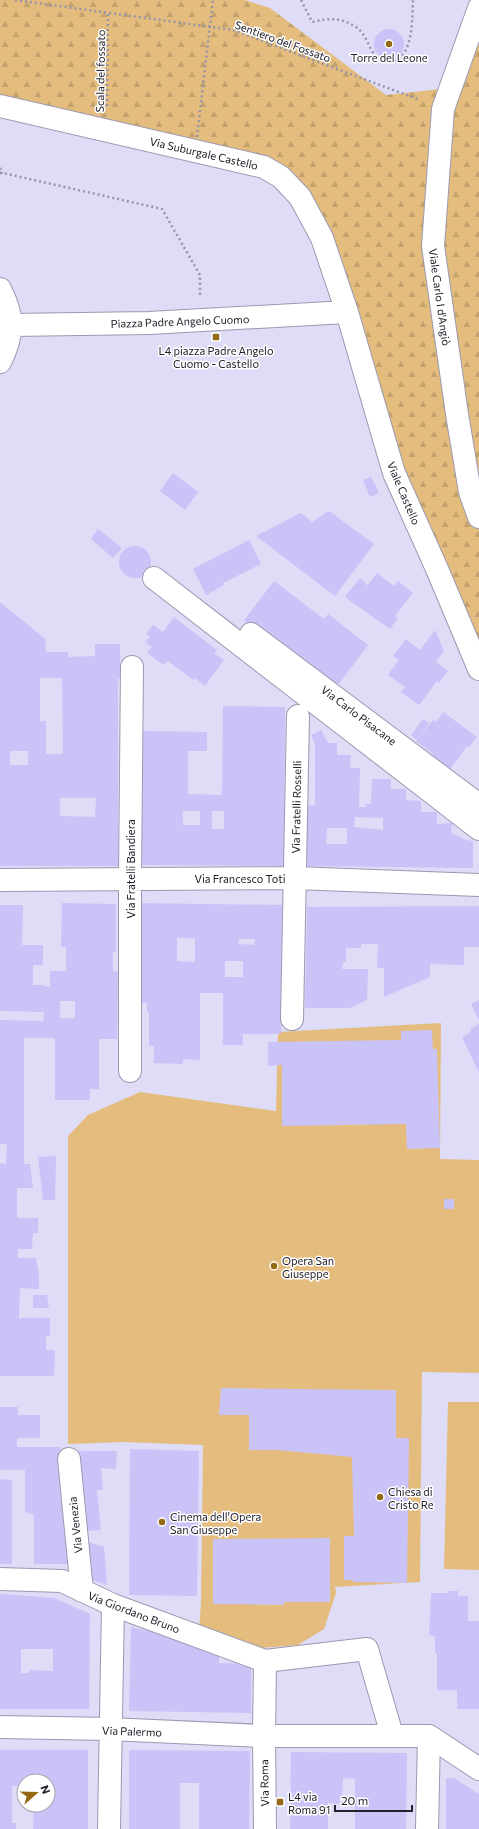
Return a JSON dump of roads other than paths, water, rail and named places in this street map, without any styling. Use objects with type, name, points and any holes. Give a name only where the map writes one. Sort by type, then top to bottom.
[{"type":"street","name":"Viale Carlo I d'Angiò","points":[[479,8],[443,109],[433,246],[470,492],[479,517]]},
{"type":"street","name":"Via Suburgale Castello","points":[[0,106],[264,167],[281,177],[300,197],[322,238],[347,312]]},
{"type":"street","points":[[0,288],[8,305],[12,325],[8,345],[0,362]]},
{"type":"street","name":"Piazza Padre Angelo Cuomo","points":[[12,325],[199,321],[347,312]]},
{"type":"street","name":"Viale Castello","points":[[347,312],[394,473],[438,569],[479,669]]},
{"type":"street","points":[[154,578],[479,829]]},
{"type":"street","name":"Via Carlo Pisacane","points":[[240,626],[479,805]]},
{"type":"street","name":"Via Fratelli Bandiera","points":[[130,1071],[132,667]]},
{"type":"street","name":"Via Fratelli Rosselli","points":[[292,1019],[298,716]]},
{"type":"street","name":"Via Francesco Toti","points":[[0,880],[295,878],[479,885]]},
{"type":"street","name":"Via Venezia","points":[[68,1459],[82,1592]]},
{"type":"street","name":"Via Giordano Bruno","points":[[0,1579],[62,1581],[82,1592],[113,1605],[265,1661]]},
{"type":"street","points":[[109,1829],[113,1605]]},
{"type":"street","points":[[265,1661],[367,1649],[392,1735]]},
{"type":"street","name":"Via Roma","points":[[265,1661],[265,1829]]},
{"type":"street","name":"Via Palermo","points":[[0,1727],[110,1729],[264,1736],[430,1736]]},
{"type":"street","points":[[430,1736],[479,1769]]},
{"type":"street","points":[[427,1829],[430,1736]]},
{"type":"place","name":"Torre del Leone","points":[[389,44]]},
{"type":"place","name":"L4 piazza Padre Angelo Cuomo - Castello","points":[[216,337]]},
{"type":"place","name":"Opera San Giuseppe","points":[[274,1266]]},
{"type":"place","name":"Chiesa di Cristo Re","points":[[380,1497]]},
{"type":"place","name":"Cinema dell'Opera San Giuseppe","points":[[162,1522]]},
{"type":"place","name":"L4 via Roma 91","points":[[280,1802]]}]
